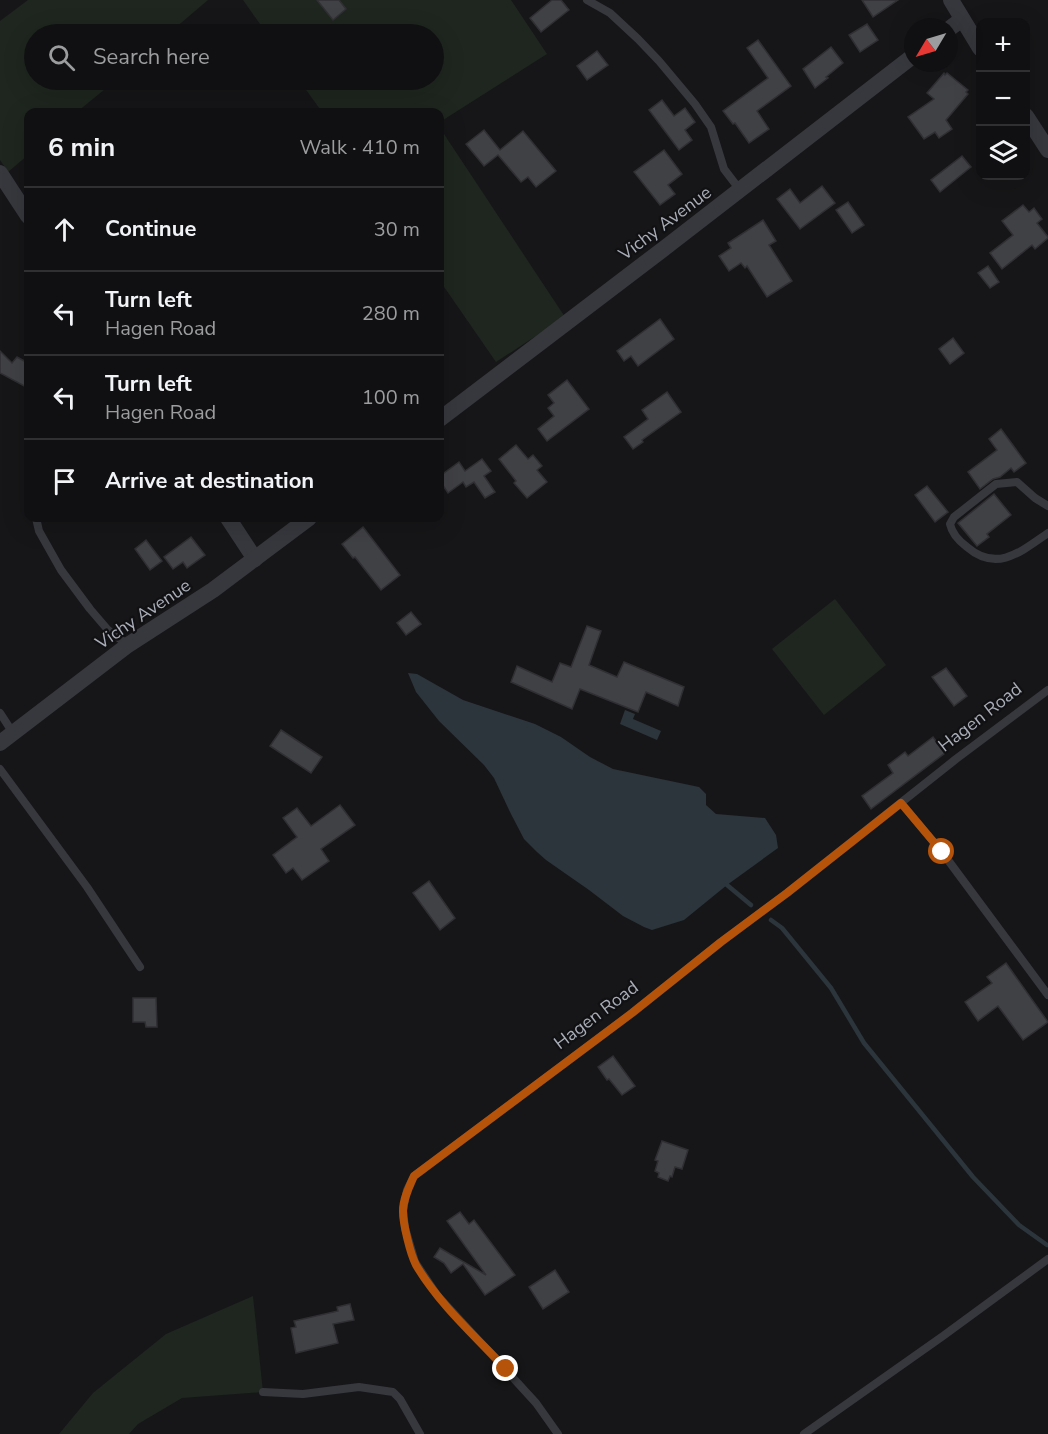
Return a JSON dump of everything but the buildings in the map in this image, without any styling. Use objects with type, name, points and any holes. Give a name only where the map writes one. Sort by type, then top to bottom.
[{"type":"street","points":[[951,0],[954,18]]},
{"type":"street","points":[[958,27],[976,43]]},
{"type":"street","name":"Vichy Avenue","points":[[444,416],[904,63]]},
{"type":"street","points":[[1030,122],[1048,150]]},
{"type":"street","points":[[0,173],[24,210]]},
{"type":"street","points":[[231,522],[255,559]]},
{"type":"street","name":"Vichy Avenue","points":[[7,738],[128,645],[213,590],[304,522]]},
{"type":"lane","points":[[587,0],[610,13],[638,39],[695,104],[711,127],[724,169],[740,190]]},
{"type":"lane","points":[[1048,506],[1017,482],[996,484],[954,517],[950,524],[956,536],[973,552],[985,558],[1004,560],[1018,554],[1048,533]]},
{"type":"lane","points":[[37,522],[39,531],[62,570],[90,609],[108,630],[128,645]]},
{"type":"lane","name":"Hagen Road","points":[[558,1434],[536,1403],[437,1295],[415,1262],[405,1228],[403,1210],[407,1190],[414,1176],[632,1013],[1048,690]]},
{"type":"lane","points":[[0,713],[7,738]]},
{"type":"lane","points":[[0,769],[87,887],[140,967]]},
{"type":"lane","points":[[901,803],[942,852],[1048,995]]},
{"type":"lane","points":[[804,1434],[1048,1259]]},
{"type":"lane","points":[[263,1392],[303,1394],[359,1387],[393,1392],[400,1399],[420,1434]]},
{"type":"shaded area","points":[[28,0],[208,0],[180,24],[24,24],[24,90],[104,90],[82,108],[24,108],[24,158],[8,172],[0,160],[0,21]]},
{"type":"shaded area","points":[[243,0],[511,0],[547,54],[444,119],[444,108],[319,108],[306,90],[444,90],[444,24],[260,24]]},
{"type":"shaded area","points":[[444,134],[565,317],[496,362],[444,287]]},
{"type":"shaded area","points":[[835,599],[886,665],[824,715],[772,649]]},
{"type":"shaded area","points":[[408,673],[417,674],[463,700],[535,724],[613,769],[699,787],[706,794],[706,805],[716,814],[765,818],[776,835],[778,848],[684,920],[652,930],[644,927],[623,916],[546,860],[524,839],[494,778],[484,765],[439,721],[416,692]]},
{"type":"shaded area","points":[[625,710],[635,714],[633,719],[661,731],[657,740],[620,724]]},
{"type":"shaded area","points":[[253,1296],[263,1392],[182,1398],[138,1424],[129,1434],[59,1434],[93,1393],[166,1334]]},
{"type":"waterway","points":[[727,885],[751,905]]},
{"type":"waterway","points":[[771,920],[782,928],[831,988],[864,1043],[973,1177],[1019,1225],[1047,1245]]},
{"type":"route","points":[[506,1369],[437,1295],[415,1262],[405,1228],[403,1210],[407,1190],[414,1176],[632,1013],[901,803],[942,852]]}]
